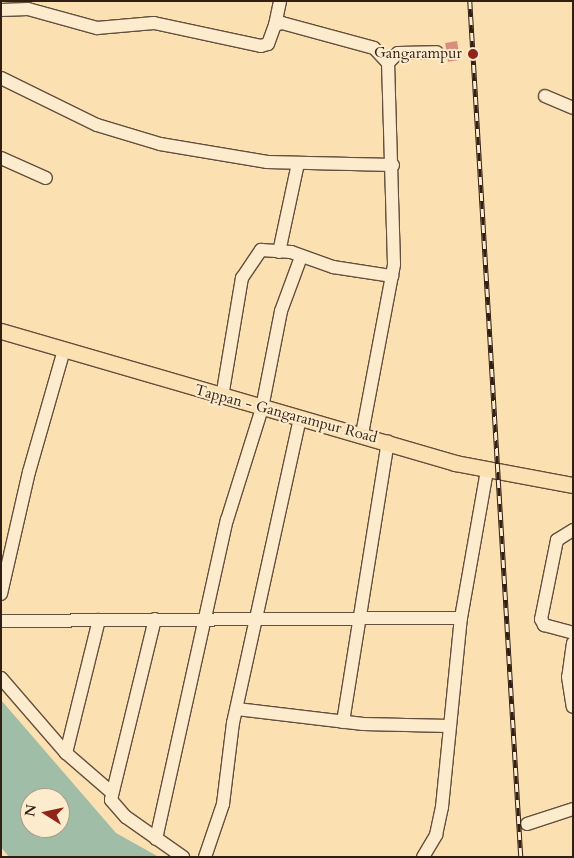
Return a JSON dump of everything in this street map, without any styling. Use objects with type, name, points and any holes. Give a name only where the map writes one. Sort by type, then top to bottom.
[{"type":"main road","name":"Tappan - Gangarampur Road","points":[[1,331],[222,397],[362,434],[487,470],[573,485]]},
{"type":"street","points":[[1,10],[37,11],[97,28],[154,23],[261,46],[268,44],[275,25],[280,1]]},
{"type":"street","points":[[275,25],[291,24],[366,45],[380,52],[388,63],[392,165],[392,276],[362,434]]},
{"type":"street","points":[[388,63],[398,53],[437,52]]},
{"type":"street","points":[[1,78],[97,125],[149,142],[298,163],[392,165]]},
{"type":"street","points":[[545,96],[573,108]]},
{"type":"street","points":[[1,158],[46,178]]},
{"type":"street","points":[[279,252],[298,163]]},
{"type":"street","points":[[222,397],[244,273],[254,266],[261,250],[301,257],[333,267],[392,276]]},
{"type":"street","points":[[156,839],[204,618],[237,483],[262,408],[281,311],[301,257]]},
{"type":"street","points":[[1,594],[7,544],[64,350]]},
{"type":"street","points":[[205,857],[223,804],[237,710],[300,418]]},
{"type":"street","points":[[343,722],[388,442]]},
{"type":"street","points":[[423,857],[436,835],[442,807],[448,726],[461,618],[487,470]]},
{"type":"street","points":[[573,530],[557,540],[541,619],[544,625],[573,633]]},
{"type":"street","points":[[1,621],[204,618],[461,618]]},
{"type":"street","points":[[111,792],[125,752],[155,619]]},
{"type":"street","points":[[66,753],[100,620]]},
{"type":"street","points":[[573,643],[568,677],[573,707]]},
{"type":"street","points":[[1,678],[66,753],[111,792],[117,809],[183,857]]},
{"type":"street","points":[[237,710],[343,722],[448,726]]},
{"type":"street","points":[[527,824],[573,809]]},
{"type":"shaded area","points":[[1,700],[116,833],[159,857],[9,857],[1,847]]},
{"type":"building","points":[[457,41],[460,60],[448,62],[445,43]]},
{"type":"railway","points":[[470,1],[521,857]]},
{"type":"place","name":"Gangarampur","points":[[473,54]]}]
